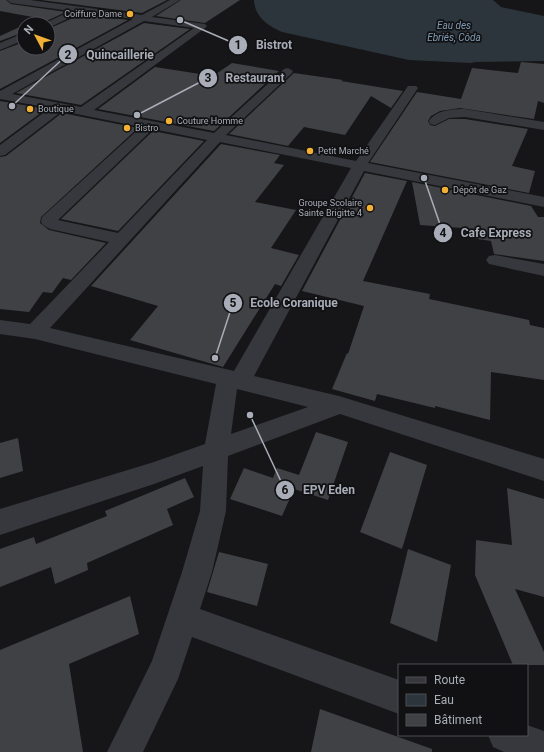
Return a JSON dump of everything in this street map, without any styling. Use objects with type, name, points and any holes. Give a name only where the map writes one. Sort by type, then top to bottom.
[{"type":"street","points":[[1,95],[176,0]]},
{"type":"street","points":[[9,4],[23,1],[202,26],[84,111]]},
{"type":"street","points":[[56,21],[95,3]]},
{"type":"street","points":[[0,47],[16,40]]},
{"type":"street","points":[[35,332],[216,138],[288,71]]},
{"type":"street","points":[[125,752],[166,667],[197,572],[213,511],[216,450],[234,380],[360,166],[412,88]]},
{"type":"street","points":[[1,95],[544,202]]},
{"type":"street","points":[[0,152],[61,106]]},
{"type":"street","points":[[435,121],[440,117],[452,113],[465,113],[544,126]]},
{"type":"street","points":[[121,239],[56,225],[49,222],[50,218],[150,125]]},
{"type":"street","points":[[495,260],[544,270]]},
{"type":"street","points":[[0,326],[35,332],[339,405],[544,470]]},
{"type":"street","points":[[0,522],[154,473],[339,405]]},
{"type":"street","points":[[182,618],[398,697]]},
{"type":"street","points":[[508,736],[544,749]]},
{"type":"water","name":"Eau des Ebriés, Côda","points":[[254,0],[493,0],[501,7],[544,16],[544,61],[471,63],[409,60],[282,32],[271,26],[259,16]]},
{"type":"building","points":[[0,0],[6,0],[11,4],[66,12],[56,17],[27,16],[0,11]]},
{"type":"building","points":[[41,0],[167,0],[142,13]]},
{"type":"building","points":[[181,0],[240,0],[205,23],[156,16]]},
{"type":"building","points":[[82,14],[128,20],[0,89],[0,51],[16,45],[16,56],[56,56],[56,25]]},
{"type":"building","points":[[144,23],[190,29],[81,105],[16,93]]},
{"type":"building","points":[[16,29],[16,35],[0,41],[0,36]]},
{"type":"building","points":[[521,62],[544,64],[544,103],[538,101],[534,119],[460,108],[440,111],[431,116],[428,121],[430,125],[435,126],[449,119],[465,119],[528,129],[512,166],[535,171],[529,193],[370,162],[417,92],[461,99],[472,68],[518,73]]},
{"type":"building","points":[[232,63],[279,71],[214,131],[98,109],[155,67],[213,76]]},
{"type":"building","points":[[294,73],[403,91],[391,108],[371,96],[345,135],[304,127],[288,146],[229,134]]},
{"type":"building","points":[[0,101],[46,109],[0,143]]},
{"type":"building","points":[[62,113],[138,128],[41,217],[40,223],[49,230],[106,243],[71,280],[63,278],[52,293],[43,292],[29,312],[0,309],[0,157],[6,156]]},
{"type":"building","points":[[153,131],[204,141],[118,231],[61,219]]},
{"type":"building","points":[[221,144],[280,155],[274,163],[284,165],[255,202],[296,210],[271,248],[299,255],[281,286],[275,284],[223,367],[130,340],[158,306],[91,286]]},
{"type":"building","points":[[365,173],[407,181],[363,281],[430,294],[429,299],[529,320],[530,325],[544,328],[544,380],[491,372],[490,420],[435,406],[435,408],[377,394],[375,401],[332,389],[347,353],[348,354],[364,306],[302,291]]},
{"type":"building","points":[[412,182],[531,206],[538,217],[544,217],[544,261],[494,254],[491,241],[464,237],[462,228],[420,225]]},
{"type":"building","points":[[316,432],[348,442],[328,500],[294,489],[282,516],[230,499],[244,468],[273,478],[277,468],[299,475]]},
{"type":"building","points":[[18,438],[23,471],[0,478],[0,443]]},
{"type":"building","points":[[390,452],[427,465],[402,549],[360,532]]},
{"type":"building","points":[[185,478],[194,497],[167,509],[173,525],[87,563],[88,570],[55,584],[51,567],[0,587],[0,549],[34,537],[36,544],[107,516],[105,511]]},
{"type":"building","points":[[507,488],[544,499],[544,597],[515,589],[544,652],[544,665],[513,664],[475,575],[476,540],[512,545]]},
{"type":"building","points":[[408,549],[451,565],[437,642],[390,623]]},
{"type":"building","points":[[219,552],[268,564],[257,606],[207,592]]},
{"type":"building","points":[[130,596],[139,634],[69,664],[83,752],[0,752],[0,650]]},
{"type":"building","points":[[320,709],[432,749],[432,752],[311,752]]},
{"type":"place","name":"Coiffure Dame","points":[[130,14]]},
{"type":"place","name":"Bistrot","points":[[180,20]]},
{"type":"place","name":"Quincaillerie","points":[[12,106]]},
{"type":"place","name":"Boutique","points":[[30,109]]},
{"type":"place","name":"Restaurant","points":[[137,115]]},
{"type":"place","name":"Couture Homme","points":[[169,121]]},
{"type":"place","name":"Bistro","points":[[127,128]]},
{"type":"place","name":"Petit Marché","points":[[310,151]]},
{"type":"place","name":"Cafe Express","points":[[424,178]]},
{"type":"place","name":"Dépôt de Gaz","points":[[445,190]]},
{"type":"place","name":"Groupe Scolaire Sainte Brigitte 4","points":[[370,208]]},
{"type":"place","name":"Ecole Coranique","points":[[215,358]]},
{"type":"place","name":"EPV Eden","points":[[250,415]]}]
